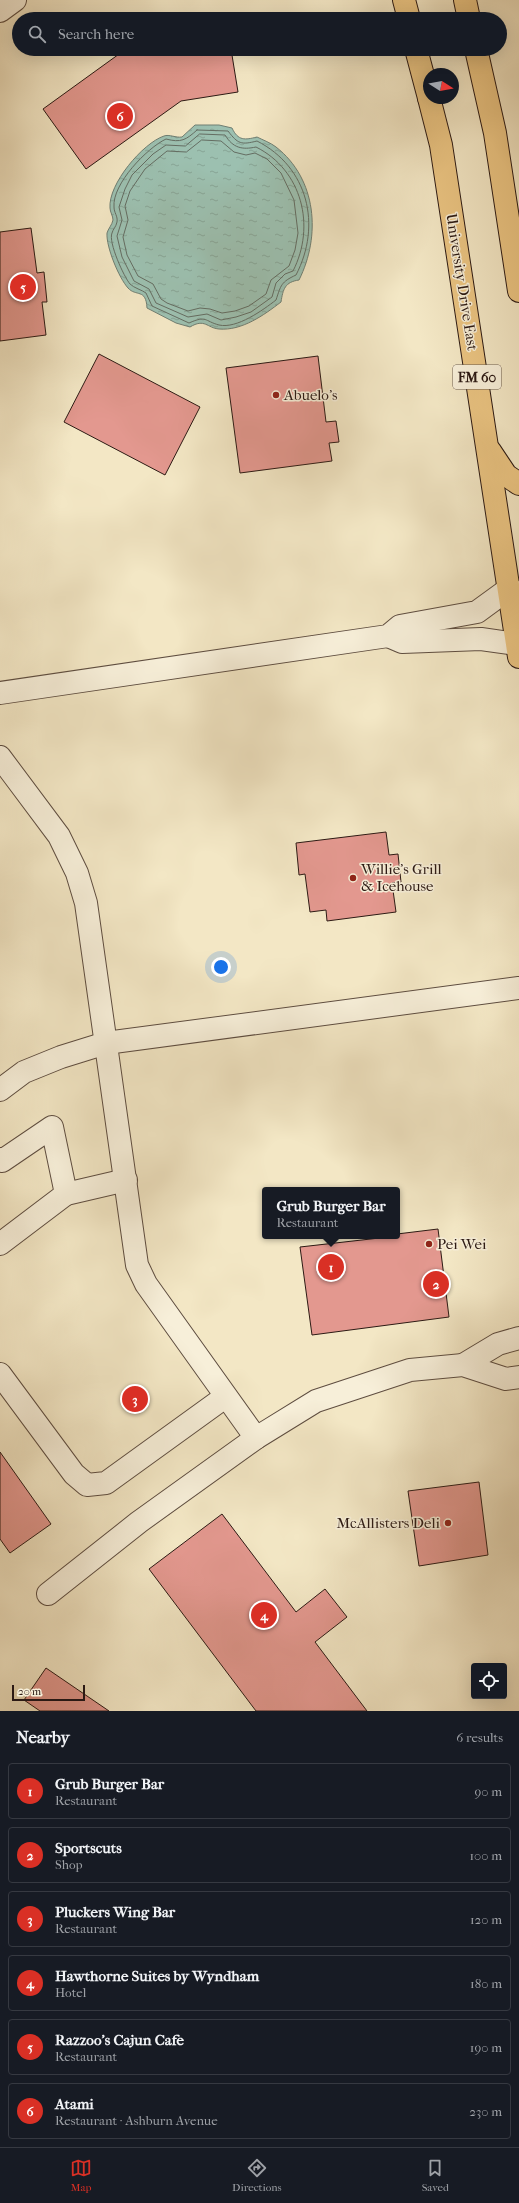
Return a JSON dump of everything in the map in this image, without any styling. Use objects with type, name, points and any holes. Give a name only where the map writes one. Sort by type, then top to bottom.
[{"type":"main road","points":[[404,0],[407,12]]},
{"type":"main road","points":[[465,0],[468,12]]},
{"type":"main road","name":"University Drive East","points":[[418,56],[423,75]]},
{"type":"main road","points":[[478,56],[495,132],[519,291]]},
{"type":"main road","name":"University Drive East","points":[[431,104],[441,145],[510,588],[518,650]]},
{"type":"main road","points":[[488,449],[506,475],[519,484]]},
{"type":"street","points":[[0,11],[15,0]]},
{"type":"street","points":[[0,694],[388,636],[400,626],[477,612],[510,588]]},
{"type":"street","points":[[388,636],[402,642],[481,639],[518,650]]},
{"type":"street","points":[[0,757],[59,836],[77,873],[86,903],[137,1265],[146,1284],[225,1397],[256,1438]]},
{"type":"street","points":[[0,1090],[24,1072],[61,1056],[106,1043],[519,988]]},
{"type":"street","points":[[1,1161],[52,1126],[66,1194]]},
{"type":"street","points":[[0,1244],[66,1194],[126,1180]]},
{"type":"street","points":[[463,1365],[498,1344],[519,1338]]},
{"type":"street","points":[[48,1594],[139,1522],[256,1438],[316,1401],[410,1370],[463,1365],[506,1379],[519,1377]]},
{"type":"street","points":[[0,1374],[74,1474],[87,1485],[106,1483],[225,1397]]},
{"type":"water","points":[[195,125],[219,125],[232,128],[239,137],[249,139],[257,137],[274,146],[290,160],[300,175],[307,192],[311,209],[312,227],[310,245],[306,263],[299,280],[288,284],[284,290],[281,302],[260,317],[244,325],[228,329],[219,329],[203,323],[195,324],[190,327],[176,323],[147,308],[143,295],[131,291],[124,283],[114,262],[107,239],[107,233],[113,220],[110,210],[111,198],[128,166],[146,147],[156,140],[164,136],[182,137]]},
{"type":"building","points":[[116,56],[232,56],[238,92],[181,101],[86,169],[43,109]]},
{"type":"building","points":[[31,228],[37,273],[44,272],[47,302],[42,302],[46,335],[0,341],[0,232]]},
{"type":"building","points":[[99,354],[200,407],[165,475],[64,422]]},
{"type":"building","name":"Abuelo's","points":[[318,356],[326,422],[336,421],[339,442],[329,443],[332,461],[240,473],[226,368]]},
{"type":"building","name":"Willie’s Grill & Icehouse","points":[[386,832],[389,855],[398,854],[401,882],[392,883],[396,912],[327,921],[326,910],[310,912],[305,874],[299,875],[296,843]]},
{"type":"building","points":[[438,1229],[449,1317],[312,1335],[300,1247],[371,1239],[400,1239],[400,1234]]},
{"type":"building","points":[[0,1452],[51,1524],[10,1553],[0,1539]]},
{"type":"building","name":"McAllisters Deli","points":[[479,1482],[488,1555],[419,1566],[408,1491]]},
{"type":"building","points":[[222,1514],[296,1612],[325,1589],[347,1617],[315,1642],[367,1711],[256,1711],[149,1569]]},
{"type":"building","points":[[46,1668],[109,1711],[40,1711],[24,1700]]},
{"type":"place","name":"Atami","points":[[120,116]]},
{"type":"place","name":"Razzoo's Cajun Cafe","points":[[23,287]]},
{"type":"place","name":"Abuelo's","points":[[276,395]]},
{"type":"place","name":"Willie’s Grill & Icehouse","points":[[353,878]]},
{"type":"place","name":"Pei Wei","points":[[429,1244]]},
{"type":"place","name":"Grub Burger Bar","points":[[331,1267]]},
{"type":"place","name":"Sportscuts","points":[[436,1284]]},
{"type":"place","name":"Pluckers Wing Bar","points":[[135,1399]]},
{"type":"place","name":"McAllisters Deli","points":[[448,1523]]},
{"type":"place","name":"Hawthorne Suites by Wyndham","points":[[264,1615]]}]
